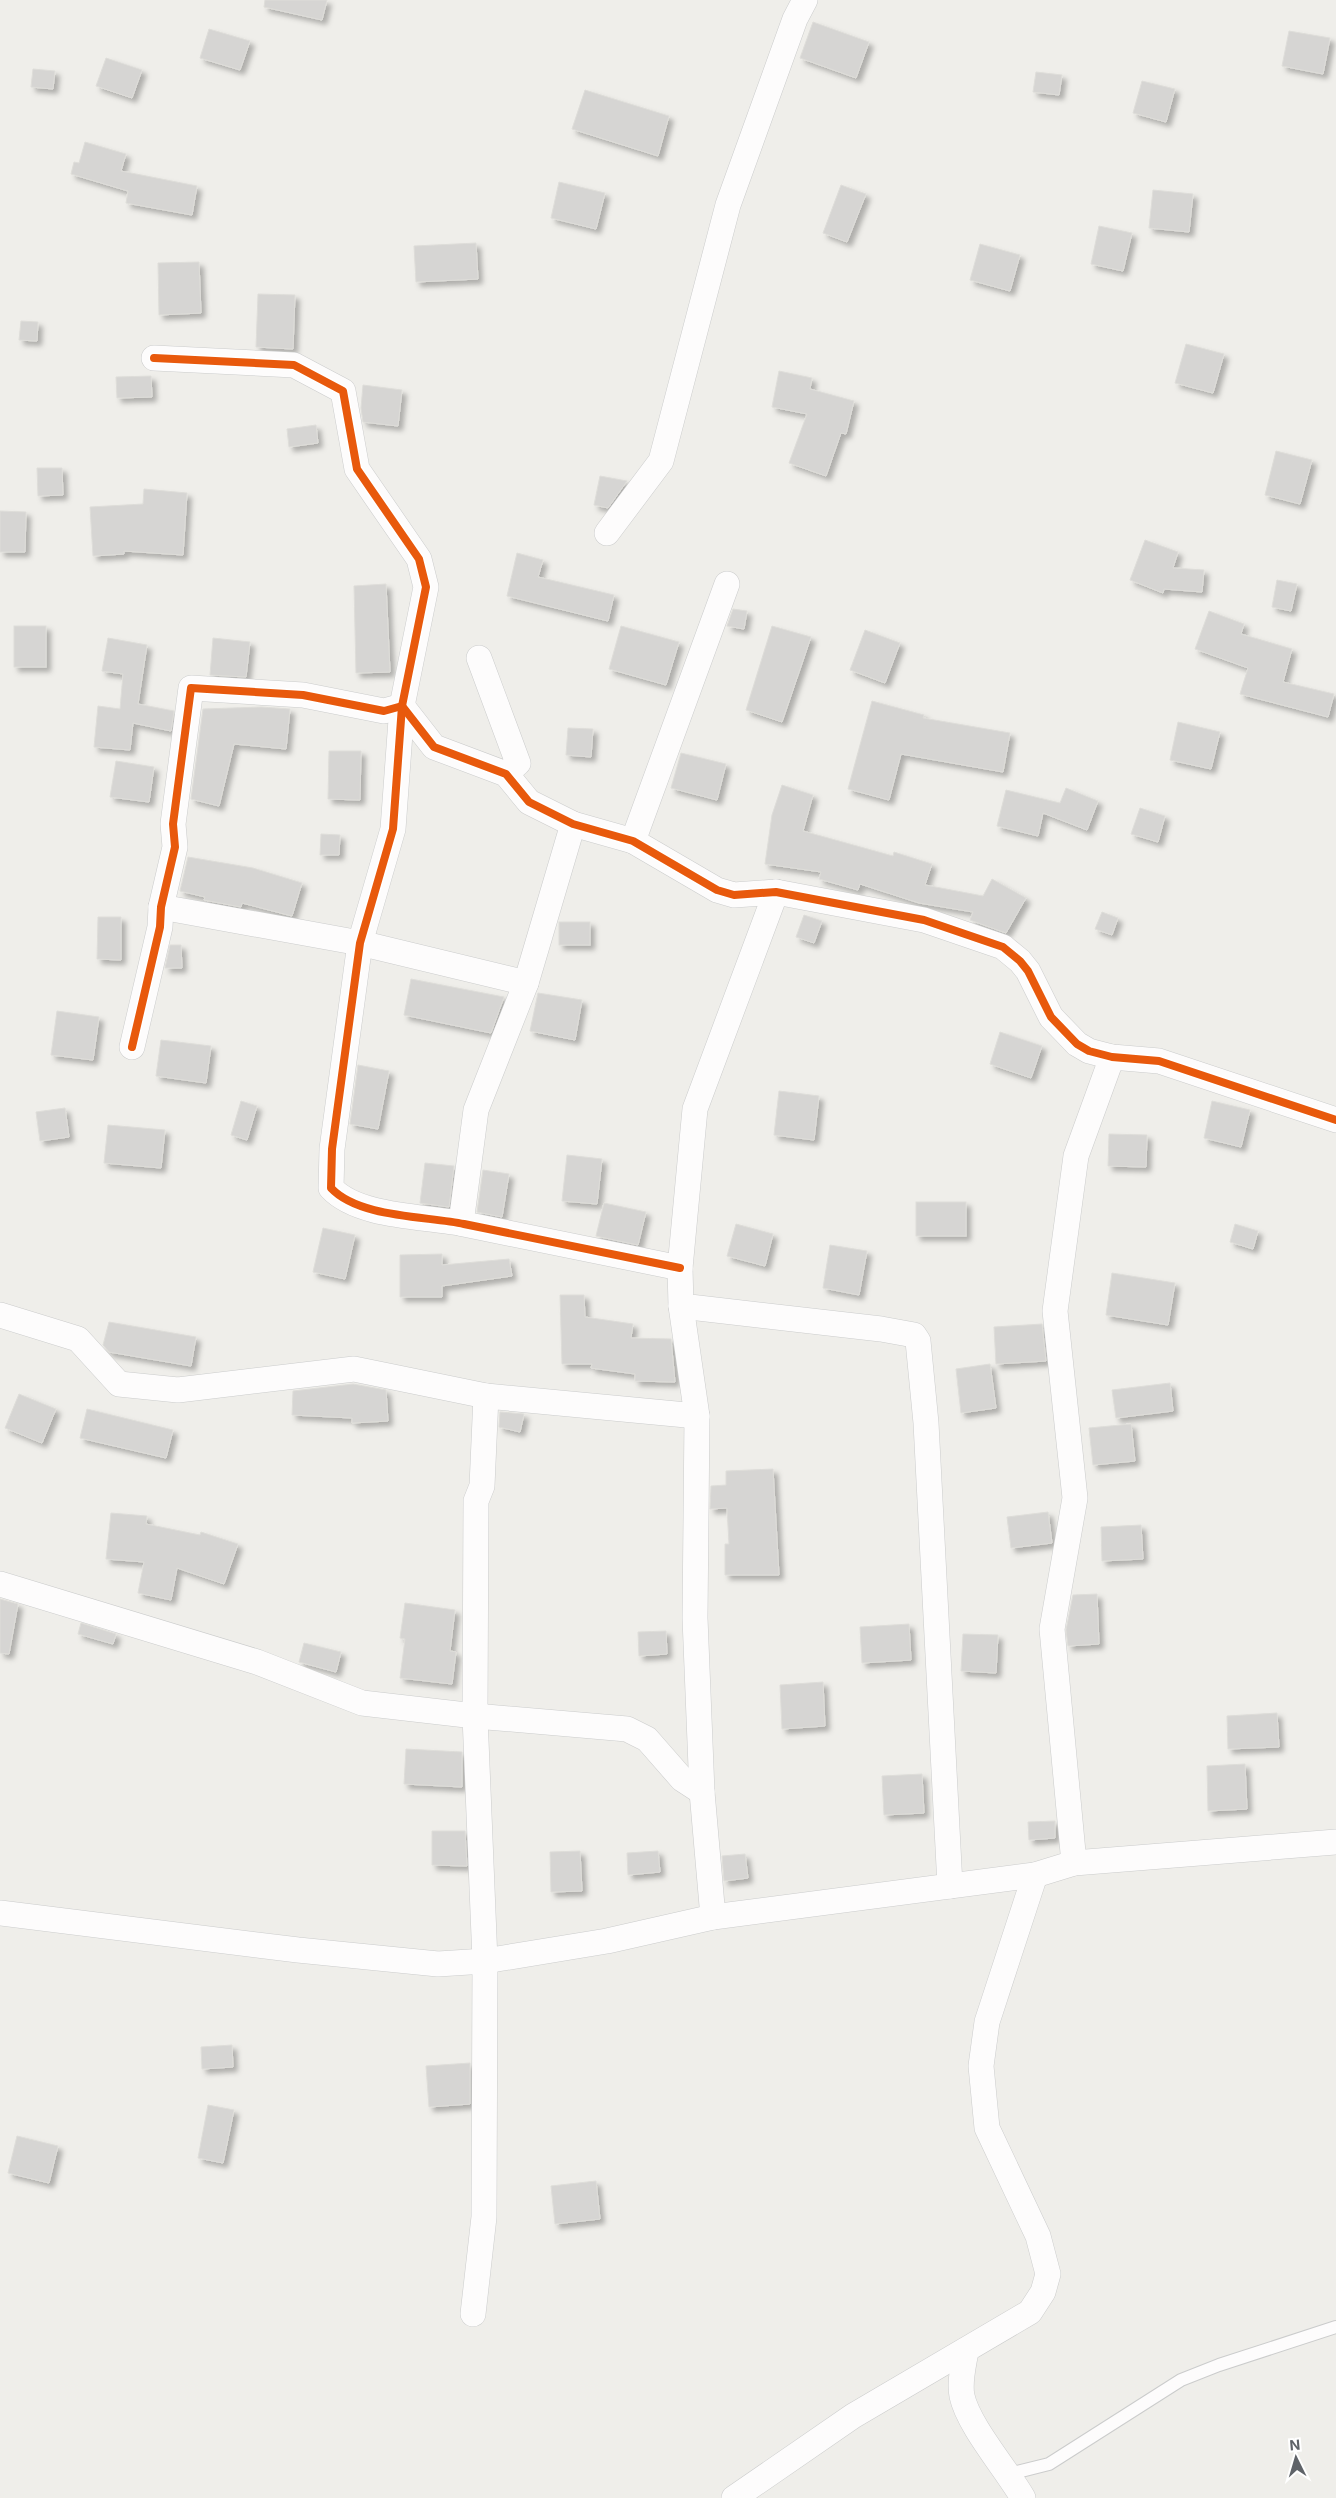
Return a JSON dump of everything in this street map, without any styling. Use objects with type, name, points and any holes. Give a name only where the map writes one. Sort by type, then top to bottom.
[{"type":"street","points":[[608,533],[661,461],[728,205],[795,19],[805,0]]},
{"type":"street","points":[[154,358],[294,364],[343,391],[357,469],[419,559],[426,587],[402,706],[393,829],[360,943],[332,1149],[332,1188],[338,1195],[360,1204],[407,1218],[461,1223],[680,1268]]},
{"type":"street","points":[[633,841],[727,584]]},
{"type":"street","points":[[479,658],[518,763],[506,774]]},
{"type":"street","points":[[132,1047],[160,928],[162,907],[175,847],[173,824],[191,688],[304,695],[384,711],[402,706]]},
{"type":"street","points":[[402,706],[434,747],[506,774],[528,802],[573,824],[633,841],[717,890],[734,895],[776,892],[924,920],[1003,948],[1020,962],[1051,1017],[1077,1044],[1089,1051],[1112,1057],[1159,1061],[1336,1120]]},
{"type":"street","points":[[461,1223],[476,1110],[526,983],[573,824]]},
{"type":"street","points":[[713,1917],[702,1792],[695,1618],[697,1416],[681,1306],[680,1268],[695,1109],[776,892]]},
{"type":"street","points":[[162,907],[360,943],[526,983]]},
{"type":"street","points":[[1074,1863],[1052,1629],[1075,1498],[1055,1311],[1076,1156],[1112,1057]]},
{"type":"street","points":[[681,1306],[880,1328],[914,1335],[918,1341],[926,1433],[950,1886]]},
{"type":"street","points":[[0,1315],[78,1339],[119,1384],[178,1390],[354,1369],[486,1396],[697,1416]]},
{"type":"street","points":[[473,2314],[484,2217],[485,1961],[475,1716],[476,1501],[482,1486],[486,1396]]},
{"type":"street","points":[[0,1584],[258,1662],[362,1703],[475,1716],[627,1729],[647,1739],[682,1778],[702,1792]]},
{"type":"street","points":[[0,1913],[307,1951],[438,1964],[485,1961],[607,1941],[713,1917],[1035,1874],[1074,1863],[1336,1842]]},
{"type":"street","points":[[734,2498],[853,2416],[1030,2312],[1043,2292],[1048,2274],[1038,2236],[987,2128],[981,2066],[987,2022],[1035,1874]]},
{"type":"street","points":[[966,2350],[962,2378],[962,2396],[970,2419],[1009,2474],[1023,2498]]},
{"type":"lane","points":[[1009,2474],[1050,2464],[1181,2380],[1219,2365],[1336,2328]]},
{"type":"building","points":[[265,0],[327,0],[322,20],[264,7]]},
{"type":"building","points":[[813,22],[869,42],[856,78],[800,58]]},
{"type":"building","points":[[209,29],[250,41],[240,70],[200,58]]},
{"type":"building","points":[[1289,31],[1330,38],[1323,74],[1282,66]]},
{"type":"building","points":[[106,58],[142,70],[132,98],[96,86]]},
{"type":"building","points":[[33,69],[55,71],[53,89],[31,87]]},
{"type":"building","points":[[1036,72],[1062,75],[1059,95],[1033,92]]},
{"type":"building","points":[[1142,81],[1175,89],[1166,122],[1133,113]]},
{"type":"building","points":[[585,90],[669,116],[658,156],[572,129]]},
{"type":"building","points":[[85,142],[126,154],[121,171],[197,186],[192,215],[126,203],[128,191],[71,174],[74,162],[79,163]]},
{"type":"building","points":[[559,182],[605,193],[596,229],[551,218]]},
{"type":"building","points":[[841,185],[866,194],[847,242],[823,233]]},
{"type":"building","points":[[1153,190],[1193,194],[1189,232],[1149,228]]},
{"type":"building","points":[[1099,226],[1132,233],[1123,271],[1091,264]]},
{"type":"building","points":[[476,243],[478,279],[416,282],[414,246]]},
{"type":"building","points":[[980,244],[1020,255],[1010,291],[970,280]]},
{"type":"building","points":[[199,262],[201,313],[159,315],[158,263]]},
{"type":"building","points":[[258,294],[295,295],[293,349],[256,347]]},
{"type":"building","points":[[21,321],[38,322],[37,341],[19,340]]},
{"type":"building","points":[[1186,344],[1224,354],[1213,393],[1175,383]]},
{"type":"building","points":[[779,371],[812,378],[810,389],[854,401],[846,434],[841,433],[826,476],[789,463],[807,414],[772,407]]},
{"type":"building","points":[[151,376],[152,397],[117,398],[116,377]]},
{"type":"building","points":[[363,385],[402,390],[398,426],[363,422],[361,408]]},
{"type":"building","points":[[316,425],[318,443],[289,447],[287,429]]},
{"type":"building","points":[[1276,451],[1312,460],[1300,504],[1265,495]]},
{"type":"building","points":[[37,468],[62,468],[63,495],[38,496]]},
{"type":"building","points":[[600,476],[627,481],[608,508],[594,505]]},
{"type":"building","points":[[144,489],[187,493],[183,555],[124,551],[124,554],[93,556],[90,507],[143,504]]},
{"type":"building","points":[[0,511],[26,512],[25,552],[0,552]]},
{"type":"building","points":[[1145,540],[1178,552],[1173,568],[1204,570],[1202,592],[1164,589],[1163,593],[1130,580]]},
{"type":"building","points":[[517,553],[543,560],[538,577],[614,595],[608,621],[507,596]]},
{"type":"building","points":[[1277,580],[1297,584],[1291,611],[1272,607]]},
{"type":"building","points":[[386,584],[390,672],[356,673],[354,586]]},
{"type":"building","points":[[733,609],[747,611],[744,629],[727,626]]},
{"type":"building","points":[[1209,611],[1244,624],[1241,634],[1292,649],[1283,682],[1334,694],[1328,717],[1240,694],[1248,668],[1195,649]]},
{"type":"building","points":[[14,626],[46,626],[46,667],[14,667]]},
{"type":"building","points":[[621,626],[679,642],[666,685],[609,669]]},
{"type":"building","points":[[772,626],[811,637],[782,722],[746,710]]},
{"type":"building","points":[[865,630],[900,643],[885,683],[850,670]]},
{"type":"building","points":[[108,638],[147,645],[138,704],[174,711],[171,731],[133,723],[130,750],[94,747],[98,706],[120,709],[123,674],[102,671]]},
{"type":"building","points":[[213,638],[250,642],[246,677],[210,675]]},
{"type":"building","points":[[872,701],[924,715],[923,718],[1010,733],[1003,772],[901,754],[889,800],[848,789]]},
{"type":"building","points":[[261,707],[290,709],[286,749],[234,744],[219,806],[191,799],[203,709]]},
{"type":"building","points":[[1178,722],[1220,732],[1211,769],[1170,760]]},
{"type":"building","points":[[568,728],[593,729],[591,757],[566,755]]},
{"type":"building","points":[[329,751],[361,751],[360,800],[328,799]]},
{"type":"building","points":[[681,753],[726,764],[717,800],[671,788]]},
{"type":"building","points":[[116,761],[154,767],[149,802],[110,797]]},
{"type":"building","points":[[782,785],[813,795],[803,831],[893,856],[894,852],[932,864],[925,885],[983,896],[992,879],[1026,898],[1006,933],[970,920],[973,912],[919,903],[860,884],[858,890],[819,879],[821,872],[765,864],[772,815]]},
{"type":"building","points":[[1066,788],[1098,801],[1087,830],[1043,813],[1038,836],[997,826],[1006,790],[1060,803]]},
{"type":"building","points":[[1140,808],[1165,816],[1158,842],[1131,834]]},
{"type":"building","points":[[321,834],[340,835],[339,855],[320,855]]},
{"type":"building","points":[[188,857],[253,868],[302,883],[292,916],[242,903],[241,907],[204,900],[205,897],[180,891]]},
{"type":"building","points":[[1102,912],[1118,918],[1112,935],[1095,929]]},
{"type":"building","points":[[804,915],[822,921],[814,943],[796,937]]},
{"type":"building","points":[[98,917],[121,917],[121,960],[97,959]]},
{"type":"building","points":[[559,922],[590,922],[590,945],[559,945]]},
{"type":"building","points":[[170,945],[181,945],[182,968],[165,968]]},
{"type":"building","points":[[411,979],[504,997],[491,1033],[404,1015]]},
{"type":"building","points":[[538,993],[582,1000],[575,1040],[530,1031]]},
{"type":"building","points":[[57,1011],[99,1017],[93,1060],[51,1055]]},
{"type":"building","points":[[1000,1032],[1042,1046],[1031,1078],[990,1064]]},
{"type":"building","points":[[161,1040],[211,1046],[206,1083],[156,1076]]},
{"type":"building","points":[[358,1065],[389,1071],[378,1129],[350,1124]]},
{"type":"building","points":[[779,1091],[819,1096],[814,1140],[774,1135]]},
{"type":"building","points":[[241,1101],[257,1106],[247,1140],[231,1135]]},
{"type":"building","points":[[1212,1101],[1250,1110],[1241,1147],[1204,1138]]},
{"type":"building","points":[[65,1108],[69,1137],[40,1141],[36,1112]]},
{"type":"building","points":[[108,1125],[165,1130],[161,1168],[104,1163]]},
{"type":"building","points":[[1109,1134],[1147,1135],[1146,1167],[1108,1166]]},
{"type":"building","points":[[567,1155],[602,1159],[597,1204],[562,1201]]},
{"type":"building","points":[[425,1163],[454,1166],[449,1207],[420,1203]]},
{"type":"building","points":[[483,1170],[509,1174],[502,1217],[477,1212]]},
{"type":"building","points":[[916,1202],[966,1202],[966,1236],[916,1236]]},
{"type":"building","points":[[604,1203],[646,1212],[638,1245],[596,1236]]},
{"type":"building","points":[[736,1224],[773,1234],[765,1266],[727,1256]]},
{"type":"building","points":[[1235,1224],[1258,1231],[1253,1249],[1230,1242]]},
{"type":"building","points":[[323,1228],[355,1235],[345,1279],[313,1272]]},
{"type":"building","points":[[830,1245],[867,1251],[859,1295],[823,1288]]},
{"type":"building","points":[[442,1254],[442,1265],[509,1259],[512,1276],[442,1286],[442,1297],[400,1297],[400,1255]]},
{"type":"building","points":[[1112,1273],[1175,1283],[1168,1325],[1106,1315]]},
{"type":"building","points":[[560,1295],[584,1295],[585,1317],[633,1324],[631,1338],[671,1339],[675,1382],[635,1381],[635,1374],[591,1368],[592,1364],[562,1364]]},
{"type":"building","points":[[109,1322],[196,1337],[191,1366],[109,1352],[103,1345]]},
{"type":"building","points":[[1042,1324],[1046,1361],[996,1364],[994,1327]]},
{"type":"building","points":[[990,1364],[996,1408],[961,1413],[956,1369]]},
{"type":"building","points":[[1170,1383],[1173,1411],[1116,1418],[1112,1390]]},
{"type":"building","points":[[353,1384],[386,1390],[388,1421],[352,1423],[352,1418],[292,1415],[293,1391]]},
{"type":"building","points":[[19,1394],[56,1409],[42,1443],[5,1428]]},
{"type":"building","points":[[87,1409],[173,1430],[166,1458],[80,1438]]},
{"type":"building","points":[[500,1412],[524,1414],[520,1432],[499,1427]]},
{"type":"building","points":[[1131,1424],[1135,1461],[1093,1465],[1089,1428]]},
{"type":"building","points":[[773,1469],[779,1575],[725,1575],[725,1544],[729,1544],[727,1508],[710,1509],[711,1486],[726,1485],[726,1471]]},
{"type":"building","points":[[1048,1512],[1052,1543],[1011,1548],[1007,1517]]},
{"type":"building","points":[[111,1513],[147,1516],[146,1524],[200,1535],[201,1532],[238,1544],[224,1584],[177,1568],[171,1600],[138,1593],[144,1562],[106,1559]]},
{"type":"building","points":[[1141,1525],[1143,1559],[1102,1561],[1101,1527]]},
{"type":"building","points":[[1097,1594],[1099,1644],[1068,1646],[1066,1630],[1073,1595]]},
{"type":"building","points":[[0,1599],[18,1604],[9,1654],[0,1653]]},
{"type":"building","points":[[405,1603],[455,1610],[450,1651],[456,1652],[452,1684],[400,1678],[405,1639],[400,1638]]},
{"type":"building","points":[[81,1623],[116,1634],[113,1644],[78,1634]]},
{"type":"building","points":[[909,1624],[911,1660],[862,1663],[860,1627]]},
{"type":"building","points":[[666,1631],[667,1654],[639,1656],[638,1632]]},
{"type":"building","points":[[963,1634],[998,1635],[996,1673],[961,1671]]},
{"type":"building","points":[[304,1643],[341,1652],[336,1672],[299,1662]]},
{"type":"building","points":[[823,1682],[825,1726],[782,1729],[780,1685]]},
{"type":"building","points":[[1277,1713],[1279,1747],[1228,1749],[1227,1716]]},
{"type":"building","points":[[406,1749],[462,1752],[462,1787],[404,1784]]},
{"type":"building","points":[[1245,1764],[1247,1809],[1208,1811],[1207,1766]]},
{"type":"building","points":[[922,1774],[924,1813],[884,1815],[882,1776]]},
{"type":"building","points":[[1055,1821],[1055,1838],[1029,1840],[1028,1822]]},
{"type":"building","points":[[432,1831],[465,1831],[467,1866],[432,1865]]},
{"type":"building","points":[[580,1851],[582,1891],[551,1892],[550,1852]]},
{"type":"building","points":[[658,1851],[660,1872],[628,1875],[627,1853]]},
{"type":"building","points":[[745,1854],[748,1878],[724,1881],[722,1856]]},
{"type":"building","points":[[232,2045],[233,2067],[202,2069],[201,2047]]},
{"type":"building","points":[[470,2063],[470,2104],[429,2107],[426,2066]]},
{"type":"building","points":[[208,2105],[234,2110],[223,2163],[198,2158]]},
{"type":"building","points":[[17,2136],[58,2146],[49,2183],[8,2173]]},
{"type":"building","points":[[596,2181],[600,2219],[555,2224],[551,2186]]},
{"type":"cycle path","points":[[154,358],[294,365],[343,391],[357,469],[419,559],[426,587],[402,706],[393,829],[360,943],[332,1149],[331,1188],[343,1198],[376,1210],[449,1221],[680,1268]]},
{"type":"cycle path","points":[[132,1047],[160,927],[161,907],[175,847],[173,824],[191,688],[303,695],[384,711],[402,706],[434,747],[506,774],[529,802],[573,824],[633,841],[717,890],[734,895],[776,892],[924,920],[1003,947],[1020,961],[1028,971],[1051,1017],[1077,1044],[1089,1051],[1112,1057],[1159,1061],[1336,1120]]}]
